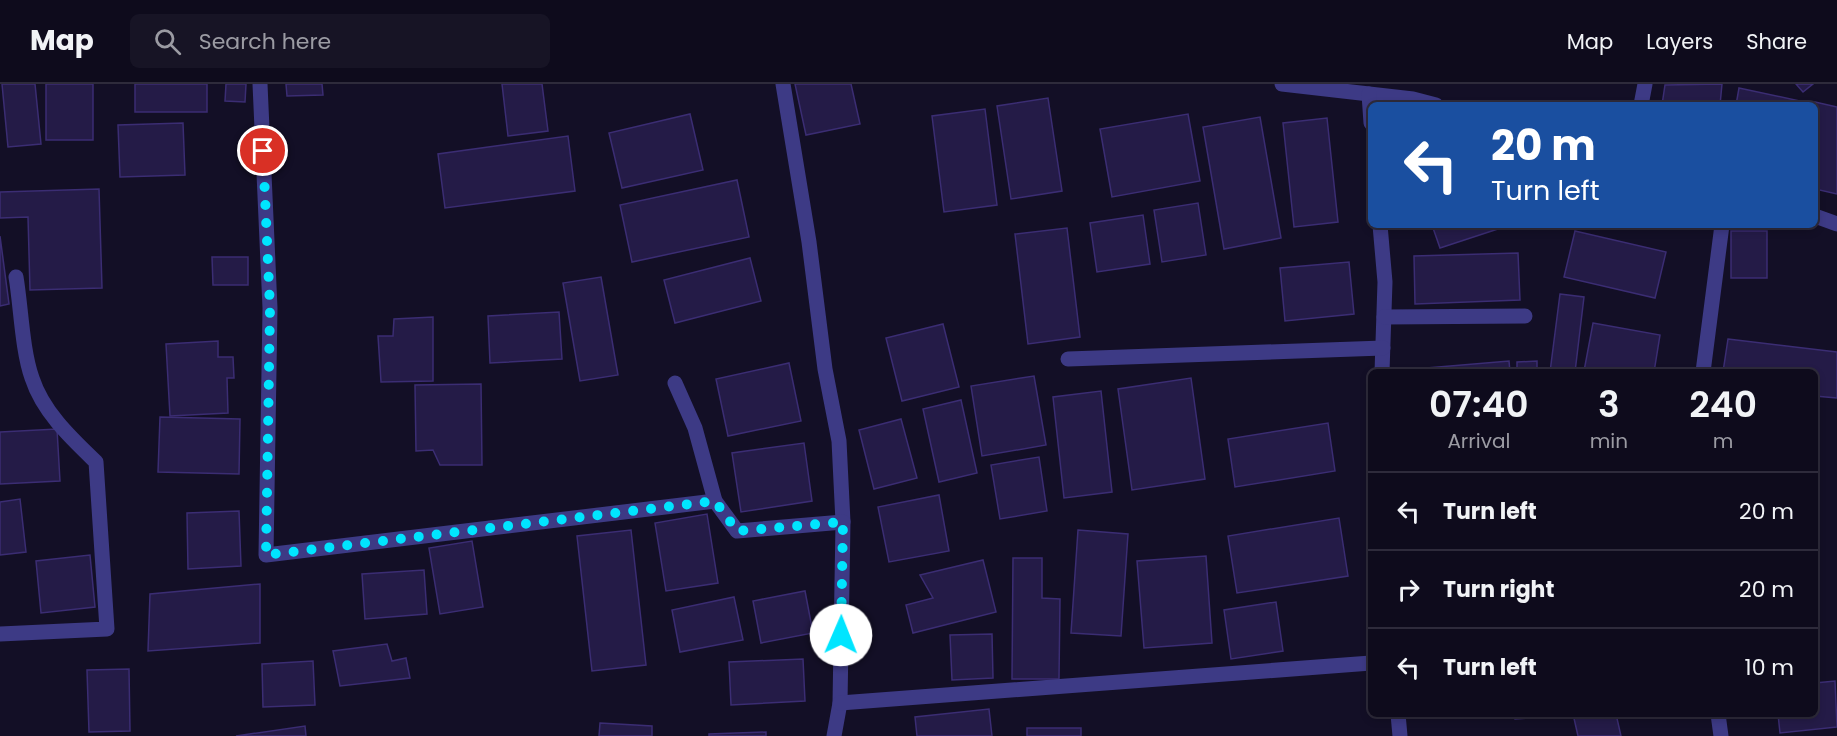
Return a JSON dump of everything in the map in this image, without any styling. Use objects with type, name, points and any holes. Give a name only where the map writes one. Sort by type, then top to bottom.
[{"type":"street","points":[[260,84],[270,308],[266,555],[715,501]]},
{"type":"street","points":[[783,84],[809,242],[825,369],[839,441],[843,522],[840,703],[834,736]]},
{"type":"street","points":[[1282,84],[1369,94],[1413,92],[1431,102]]},
{"type":"street","points":[[1642,102],[1645,84]]},
{"type":"street","points":[[1369,94],[1370,102]]},
{"type":"street","points":[[1818,217],[1837,224]]},
{"type":"street","points":[[1380,228],[1384,282],[1382,369]]},
{"type":"street","points":[[1702,369],[1722,228]]},
{"type":"street","points":[[0,634],[107,629],[96,462],[70,438],[51,413],[31,377],[16,276]]},
{"type":"street","points":[[1384,317],[1525,316]]},
{"type":"street","points":[[1068,359],[1383,348]]},
{"type":"street","points":[[675,383],[695,428],[715,501],[737,531],[843,522]]},
{"type":"street","points":[[840,703],[1368,663]]},
{"type":"street","points":[[1398,717],[1400,736]]},
{"type":"street","points":[[1718,717],[1721,736]]},
{"type":"building","points":[[2,84],[35,84],[41,144],[8,147]]},
{"type":"building","points":[[46,84],[93,84],[93,140],[46,140]]},
{"type":"building","points":[[135,84],[207,84],[207,112],[135,112]]},
{"type":"building","points":[[226,84],[246,84],[245,102],[225,101]]},
{"type":"building","points":[[286,84],[322,84],[323,95],[287,96]]},
{"type":"building","points":[[502,84],[542,84],[548,131],[508,136]]},
{"type":"building","points":[[795,84],[851,84],[860,124],[806,135]]},
{"type":"building","points":[[1722,84],[1720,102],[1662,102],[1665,85]]},
{"type":"building","points":[[1796,84],[1813,84],[1803,92]]},
{"type":"building","points":[[1739,88],[1800,101],[1800,102],[1737,102]]},
{"type":"building","points":[[1048,98],[1062,191],[1011,199],[997,106]]},
{"type":"building","points":[[1818,103],[1837,107],[1837,194],[1818,190]]},
{"type":"building","points":[[985,109],[997,205],[944,212],[932,116]]},
{"type":"building","points":[[690,114],[703,170],[622,188],[609,133]]},
{"type":"building","points":[[1188,114],[1200,181],[1112,197],[1100,129]]},
{"type":"building","points":[[1260,117],[1281,238],[1224,249],[1203,127]]},
{"type":"building","points":[[1327,118],[1338,222],[1294,227],[1283,123]]},
{"type":"building","points":[[183,123],[185,175],[120,177],[118,125]]},
{"type":"building","points":[[568,136],[575,191],[445,208],[438,154]]},
{"type":"building","points":[[737,180],[749,237],[632,262],[620,205]]},
{"type":"building","points":[[99,189],[102,288],[30,290],[28,217],[0,218],[0,192]]},
{"type":"building","points":[[1198,203],[1206,255],[1162,262],[1154,210]]},
{"type":"building","points":[[1143,215],[1150,264],[1097,272],[1090,223]]},
{"type":"building","points":[[1067,228],[1080,337],[1028,344],[1015,234]]},
{"type":"building","points":[[1433,228],[1501,228],[1440,248]]},
{"type":"building","points":[[1575,231],[1666,252],[1655,298],[1564,277]]},
{"type":"building","points":[[1731,231],[1767,231],[1767,278],[1731,278]]},
{"type":"building","points":[[0,236],[9,304],[0,306]]},
{"type":"building","points":[[1518,253],[1520,300],[1415,304],[1414,256]]},
{"type":"building","points":[[212,257],[248,257],[248,285],[213,285]]},
{"type":"building","points":[[750,258],[761,301],[675,323],[664,280]]},
{"type":"building","points":[[1349,262],[1354,314],[1285,321],[1280,268]]},
{"type":"building","points":[[601,277],[618,375],[580,381],[563,283]]},
{"type":"building","points":[[1560,294],[1584,297],[1575,369],[1550,369]]},
{"type":"building","points":[[559,312],[562,359],[490,363],[488,316]]},
{"type":"building","points":[[433,317],[433,381],[381,382],[378,336],[393,336],[394,319]]},
{"type":"building","points":[[1593,323],[1660,335],[1654,369],[1584,369]]},
{"type":"building","points":[[943,324],[959,387],[902,401],[886,338]]},
{"type":"building","points":[[1728,339],[1837,352],[1837,398],[1818,396],[1818,369],[1723,369]]},
{"type":"building","points":[[218,341],[218,357],[233,357],[234,378],[227,378],[228,413],[170,416],[166,344]]},
{"type":"building","points":[[1509,361],[1510,369],[1415,369]]},
{"type":"building","points":[[1537,361],[1537,369],[1517,369],[1517,362]]},
{"type":"building","points":[[789,363],[801,421],[728,436],[716,379]]},
{"type":"building","points":[[1034,376],[1046,445],[982,456],[971,386]]},
{"type":"building","points":[[1191,378],[1205,479],[1132,490],[1118,389]]},
{"type":"building","points":[[481,384],[482,465],[440,465],[433,450],[416,451],[415,385]]},
{"type":"building","points":[[1101,391],[1112,492],[1064,498],[1053,397]]},
{"type":"building","points":[[961,400],[977,473],[939,482],[923,409]]},
{"type":"building","points":[[160,417],[240,419],[239,474],[158,472]]},
{"type":"building","points":[[901,419],[917,478],[874,489],[859,430]]},
{"type":"building","points":[[1328,423],[1335,471],[1235,487],[1228,439]]},
{"type":"building","points":[[57,429],[60,481],[0,484],[0,432]]},
{"type":"building","points":[[804,443],[812,501],[741,512],[732,453]]},
{"type":"building","points":[[1039,457],[1047,511],[1000,519],[991,465]]},
{"type":"building","points":[[939,495],[949,551],[889,562],[878,507]]},
{"type":"building","points":[[20,499],[26,552],[0,555],[0,502]]},
{"type":"building","points":[[239,511],[241,566],[188,569],[187,513]]},
{"type":"building","points":[[707,514],[718,583],[666,591],[655,523]]},
{"type":"building","points":[[1339,518],[1348,576],[1237,593],[1228,536]]},
{"type":"building","points":[[631,530],[646,665],[592,671],[577,536]]},
{"type":"building","points":[[1078,530],[1128,534],[1121,636],[1071,633]]},
{"type":"building","points":[[472,541],[483,607],[440,614],[429,548]]},
{"type":"building","points":[[90,555],[95,607],[41,613],[36,561]]},
{"type":"building","points":[[1206,556],[1212,643],[1144,648],[1137,561]]},
{"type":"building","points":[[1013,558],[1042,558],[1042,598],[1060,599],[1059,679],[1012,679]]},
{"type":"building","points":[[983,560],[996,612],[913,633],[906,605],[933,598],[920,575]]},
{"type":"building","points":[[424,570],[427,614],[365,619],[362,574]]},
{"type":"building","points":[[260,584],[260,643],[148,651],[150,594]]},
{"type":"building","points":[[805,591],[813,633],[761,643],[753,601]]},
{"type":"building","points":[[734,597],[743,640],[680,652],[672,610]]},
{"type":"building","points":[[1276,602],[1283,651],[1231,659],[1224,610]]},
{"type":"building","points":[[992,634],[993,678],[952,680],[950,635]]},
{"type":"building","points":[[387,644],[392,661],[406,658],[410,678],[340,686],[333,651]]},
{"type":"building","points":[[803,659],[805,701],[731,705],[729,662]]},
{"type":"building","points":[[313,661],[315,705],[263,707],[262,664]]},
{"type":"building","points":[[129,669],[130,731],[89,732],[87,670]]},
{"type":"building","points":[[1835,681],[1837,727],[1780,733],[1778,717],[1818,717],[1818,683]]},
{"type":"building","points":[[989,709],[992,736],[917,736],[915,717]]},
{"type":"building","points":[[1574,717],[1617,717],[1621,736],[1578,736]]},
{"type":"building","points":[[600,723],[652,726],[652,736],[599,736]]},
{"type":"building","points":[[305,726],[306,736],[236,736]]},
{"type":"building","points":[[1027,728],[1081,728],[1081,736],[1027,736]]},
{"type":"building","points":[[766,732],[766,736],[709,736],[709,734]]},
{"type":"route","points":[[263,151],[270,308],[266,555],[715,501],[737,531],[843,522],[841,635]]}]
